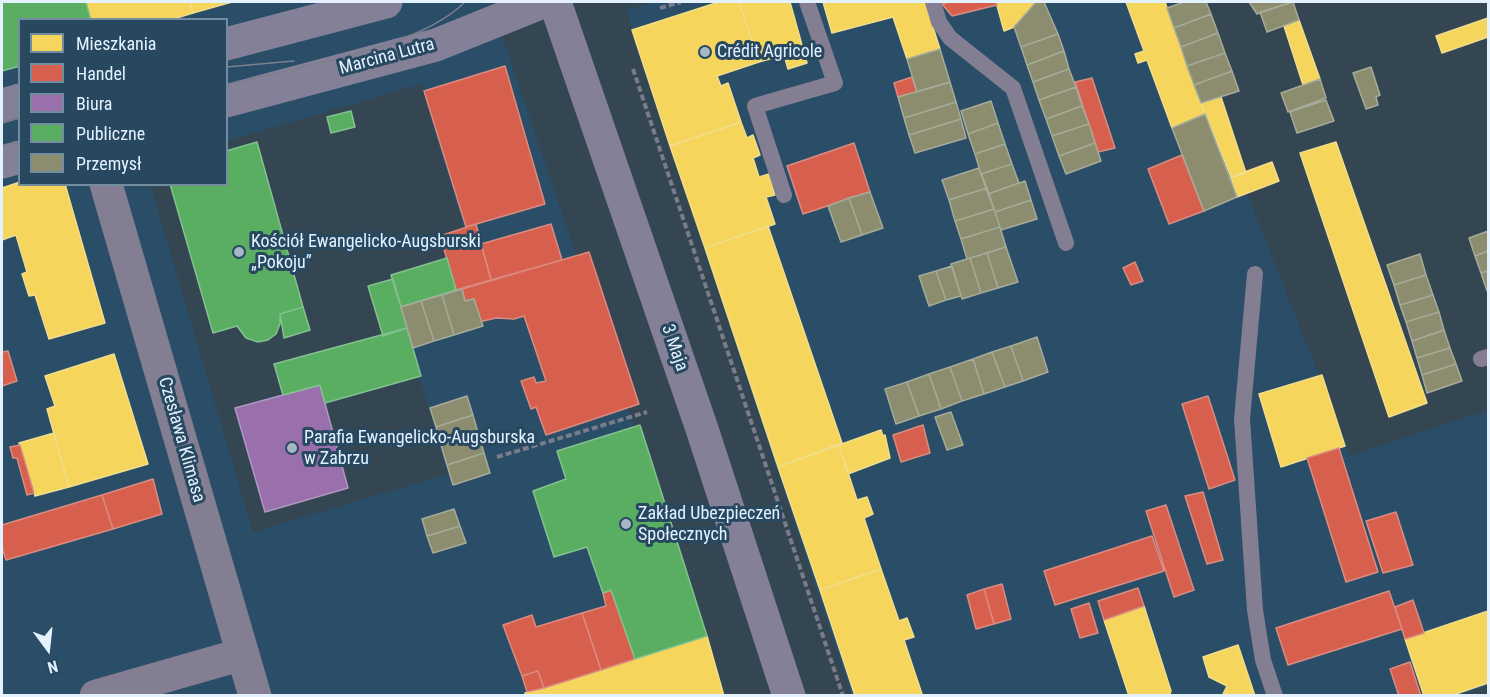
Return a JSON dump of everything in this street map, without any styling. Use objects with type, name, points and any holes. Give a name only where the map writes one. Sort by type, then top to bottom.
[{"type":"street","points":[[228,43],[386,2]]},
{"type":"street","name":"Marcina Lutra","points":[[228,100],[436,45],[543,2]]},
{"type":"street","name":"3 Maja","points":[[555,2],[705,440],[789,696]]},
{"type":"street","points":[[2,105],[18,101]]},
{"type":"street","points":[[2,162],[18,158]]},
{"type":"street","name":"Czesława Klimasa","points":[[107,186],[255,696]]},
{"type":"street","points":[[96,696],[243,654]]},
{"type":"lane","points":[[784,195],[755,106],[835,83],[807,2]]},
{"type":"lane","points":[[933,2],[939,22],[950,38],[1013,88],[1066,243]]},
{"type":"lane","points":[[1256,274],[1242,419],[1255,610],[1263,660],[1275,696]]},
{"type":"path","points":[[660,8],[681,2]]},
{"type":"path","points":[[633,69],[843,696]]},
{"type":"path","points":[[497,457],[647,412]]},
{"type":"shaded area","points":[[2,2],[491,2],[724,695],[2,695]],"holes":[[[18,18],[228,18],[228,141],[421,84],[479,280],[398,304],[448,474],[253,532],[151,186],[18,186]]]},
{"type":"shaded area","points":[[655,2],[1171,2],[1351,456],[1488,410],[1488,686],[1458,696],[851,695],[626,10]]},
{"type":"building: Mieszkania","points":[[86,2],[190,2],[193,13],[177,18],[90,18]]},
{"type":"building: Mieszkania","points":[[190,2],[232,2],[193,13]]},
{"type":"building: Mieszkania","points":[[719,2],[739,2],[759,62],[717,76],[721,86],[728,83],[741,122],[670,146],[632,30]]},
{"type":"building: Mieszkania","points":[[739,2],[790,2],[807,63],[788,69],[784,55],[759,62]]},
{"type":"building: Mieszkania","points":[[823,2],[925,2],[940,49],[907,59],[893,17],[832,33]]},
{"type":"building: Mieszkania","points":[[996,2],[1036,2],[1014,27],[1004,31]]},
{"type":"building: Mieszkania","points":[[1126,2],[1165,2],[1205,114],[1172,128],[1147,60],[1138,63],[1135,54],[1144,51]]},
{"type":"building: Mieszkania","points":[[1488,18],[1488,37],[1442,53],[1436,36]]},
{"type":"building: Mieszkania","points":[[1299,20],[1320,79],[1303,85],[1284,26]]},
{"type":"building: Mieszkania","points":[[1221,97],[1246,173],[1231,177],[1201,103]]},
{"type":"building: Mieszkania","points":[[741,122],[747,138],[753,135],[760,155],[753,158],[759,177],[769,174],[775,195],[766,197],[775,224],[705,248],[670,146]]},
{"type":"building: Mieszkania","points":[[1336,142],[1427,403],[1389,417],[1300,153]]},
{"type":"building: Mieszkania","points":[[1272,162],[1279,181],[1237,197],[1231,177]]},
{"type":"building: Mieszkania","points":[[18,183],[18,186],[66,186],[105,323],[49,339],[35,295],[29,296],[22,274],[27,272],[16,235],[2,240],[2,188]]},
{"type":"building: Mieszkania","points":[[768,226],[842,443],[778,467],[705,248]]},
{"type":"building: Mieszkania","points":[[114,354],[148,464],[69,487],[47,409],[55,406],[45,376]]},
{"type":"building: Mieszkania","points":[[1322,375],[1345,446],[1281,467],[1259,394]]},
{"type":"building: Mieszkania","points":[[881,430],[883,436],[885,435],[890,458],[848,474],[839,445]]},
{"type":"building: Mieszkania","points":[[54,433],[69,487],[35,496],[19,443]]},
{"type":"building: Mieszkania","points":[[839,445],[857,500],[867,497],[873,514],[864,518],[881,569],[820,590],[778,467]]},
{"type":"building: Mieszkania","points":[[881,569],[899,621],[907,618],[914,637],[904,640],[922,694],[917,696],[855,696],[820,590]]},
{"type":"building: Mieszkania","points":[[1144,606],[1171,691],[1169,696],[1129,696],[1104,620]]},
{"type":"building: Mieszkania","points":[[1488,611],[1488,683],[1450,696],[1424,696],[1405,639]]},
{"type":"building: Mieszkania","points":[[707,636],[724,696],[526,696],[525,693]]},
{"type":"building: Mieszkania","points":[[1238,645],[1255,696],[1222,696],[1227,686],[1209,677],[1203,657]]},
{"type":"building: Handel","points":[[996,2],[997,5],[952,16],[942,4]]},
{"type":"building: Handel","points":[[505,66],[545,204],[466,227],[424,91]]},
{"type":"building: Handel","points":[[912,77],[917,92],[898,97],[894,83]]},
{"type":"building: Handel","points":[[1092,78],[1115,148],[1098,152],[1075,82]]},
{"type":"building: Handel","points":[[854,143],[870,192],[803,214],[787,166]]},
{"type":"building: Handel","points":[[1182,155],[1204,211],[1169,224],[1148,169]]},
{"type":"building: Handel","points":[[476,224],[491,280],[456,290],[440,236]]},
{"type":"building: Handel","points":[[551,224],[562,260],[491,280],[481,244]]},
{"type":"building: Handel","points":[[589,252],[639,404],[546,435],[536,407],[531,409],[521,381],[534,377],[536,383],[546,381],[524,316],[479,322],[474,299],[465,301],[462,289]]},
{"type":"building: Handel","points":[[1135,262],[1143,281],[1131,285],[1123,268]]},
{"type":"building: Handel","points":[[8,351],[17,381],[2,386],[2,352]]},
{"type":"building: Handel","points":[[1208,396],[1235,480],[1209,489],[1182,404]]},
{"type":"building: Handel","points":[[923,425],[930,453],[901,462],[893,435]]},
{"type":"building: Handel","points":[[20,445],[34,493],[27,495],[17,458],[13,458],[10,447]]},
{"type":"building: Handel","points":[[1339,448],[1378,572],[1346,582],[1307,458]]},
{"type":"building: Handel","points":[[153,479],[162,514],[113,529],[102,495]]},
{"type":"building: Handel","points":[[1203,492],[1223,560],[1207,564],[1185,496]]},
{"type":"building: Handel","points":[[102,495],[113,529],[6,560],[2,547],[2,525]]},
{"type":"building: Handel","points":[[1166,505],[1194,590],[1174,597],[1146,511]]},
{"type":"building: Handel","points":[[1396,512],[1413,565],[1383,573],[1366,521]]},
{"type":"building: Handel","points":[[1152,536],[1164,571],[1055,605],[1044,571]]},
{"type":"building: Handel","points":[[1002,584],[1011,619],[994,624],[984,589]]},
{"type":"building: Handel","points":[[1138,588],[1144,606],[1104,620],[1098,601]]},
{"type":"building: Handel","points":[[984,589],[994,624],[976,629],[967,595]]},
{"type":"building: Handel","points":[[611,590],[635,659],[601,670],[582,613],[606,606],[603,593]]},
{"type":"building: Handel","points":[[1389,591],[1402,629],[1288,665],[1276,628]]},
{"type":"building: Handel","points":[[1413,600],[1424,633],[1405,639],[1395,607]]},
{"type":"building: Handel","points":[[1089,603],[1098,633],[1080,638],[1071,609]]},
{"type":"building: Handel","points":[[582,613],[601,670],[544,688],[538,671],[522,676],[503,625],[532,615],[536,627]]},
{"type":"building: Handel","points":[[1410,662],[1421,696],[1399,696],[1390,669]]},
{"type":"building: Handel","points":[[538,671],[544,688],[527,692],[522,676]]},
{"type":"building: Biura","name":"Parafia Ewangelicko-Augsburska w Zabrzu","points":[[320,385],[348,488],[265,512],[235,408]]},
{"type":"building: Publiczne","points":[[2,2],[86,2],[90,18],[18,18],[18,67],[2,71]]},
{"type":"building: Publiczne","points":[[351,111],[355,127],[331,133],[327,117]]},
{"type":"building: Publiczne","name":"Kościół Ewangelicko-Augsburski „Pokoju”","points":[[257,142],[303,307],[280,314],[280,324],[276,334],[268,340],[258,342],[246,338],[237,326],[213,333],[171,186],[228,186],[228,150]]},
{"type":"building: Publiczne","points":[[447,258],[456,290],[401,307],[391,275]]},
{"type":"building: Publiczne","points":[[393,279],[407,328],[383,336],[368,286]]},
{"type":"building: Publiczne","points":[[303,307],[310,330],[284,338],[280,314]]},
{"type":"building: Publiczne","points":[[407,328],[421,376],[325,403],[320,385],[283,395],[274,364]]},
{"type":"building: Publiczne","points":[[640,425],[707,636],[635,659],[611,590],[603,593],[587,547],[554,557],[533,491],[566,479],[557,451]]},
{"type":"building: Przemysł","points":[[1036,2],[1044,2],[1058,34],[1021,47],[1014,27]]},
{"type":"building: Przemysł","points":[[1184,2],[1206,2],[1211,14],[1174,28],[1167,8]]},
{"type":"building: Przemysł","points":[[1249,2],[1292,2],[1257,14]]},
{"type":"building: Przemysł","points":[[1293,2],[1299,20],[1267,32],[1260,12]]},
{"type":"building: Przemysł","points":[[1211,14],[1218,33],[1181,47],[1174,28]]},
{"type":"building: Przemysł","points":[[1218,33],[1225,53],[1187,66],[1181,47]]},
{"type":"building: Przemysł","points":[[1058,34],[1064,51],[1027,65],[1021,47]]},
{"type":"building: Przemysł","points":[[940,49],[950,82],[917,92],[907,59]]},
{"type":"building: Przemysł","points":[[1064,51],[1069,69],[1033,82],[1027,65]]},
{"type":"building: Przemysł","points":[[1225,53],[1232,71],[1194,85],[1187,66]]},
{"type":"building: Przemysł","points":[[1371,67],[1380,95],[1376,97],[1378,105],[1366,109],[1353,73]]},
{"type":"building: Przemysł","points":[[1069,69],[1076,87],[1039,100],[1033,82]]},
{"type":"building: Przemysł","points":[[1232,71],[1239,91],[1201,103],[1194,85]]},
{"type":"building: Przemysł","points":[[1320,79],[1326,98],[1288,112],[1281,93]]},
{"type":"building: Przemysł","points":[[950,82],[956,102],[904,118],[898,97]]},
{"type":"building: Przemysł","points":[[1076,87],[1082,106],[1046,119],[1039,100]]},
{"type":"building: Przemysł","points":[[1326,100],[1334,121],[1297,133],[1290,112]]},
{"type":"building: Przemysł","points":[[991,101],[998,123],[968,134],[961,111]]},
{"type":"building: Przemysł","points":[[956,102],[961,119],[909,135],[904,118]]},
{"type":"building: Przemysł","points":[[1082,106],[1089,124],[1052,136],[1046,119]]},
{"type":"building: Przemysł","points":[[1205,114],[1237,197],[1204,211],[1172,128]]},
{"type":"building: Przemysł","points":[[961,119],[966,138],[915,153],[909,135]]},
{"type":"building: Przemysł","points":[[998,123],[1005,144],[975,154],[968,134]]},
{"type":"building: Przemysł","points":[[1089,124],[1095,143],[1059,156],[1052,136]]},
{"type":"building: Przemysł","points":[[1095,143],[1101,161],[1066,174],[1059,156]]},
{"type":"building: Przemysł","points":[[1005,144],[1012,164],[981,174],[975,154]]},
{"type":"building: Przemysł","points":[[1012,164],[1019,183],[988,194],[981,174]]},
{"type":"building: Przemysł","points":[[979,168],[987,188],[949,200],[942,180]]},
{"type":"building: Przemysł","points":[[1025,181],[1031,200],[995,212],[988,194]]},
{"type":"building: Przemysł","points":[[987,188],[994,209],[955,221],[949,200]]},
{"type":"building: Przemysł","points":[[870,192],[883,228],[862,235],[849,198]]},
{"type":"building: Przemysł","points":[[849,198],[862,235],[841,242],[828,206]]},
{"type":"building: Przemysł","points":[[1031,200],[1037,219],[1001,230],[995,212]]},
{"type":"building: Przemysł","points":[[994,209],[1000,227],[961,239],[955,221]]},
{"type":"building: Przemysł","points":[[1000,227],[1006,247],[967,259],[961,239]]},
{"type":"building: Przemysł","points":[[1488,231],[1488,251],[1475,256],[1469,238]]},
{"type":"building: Przemysł","points":[[1006,247],[1018,282],[998,288],[987,253]]},
{"type":"building: Przemysł","points":[[1488,251],[1488,271],[1481,273],[1475,256]]},
{"type":"building: Przemysł","points":[[987,253],[998,288],[981,293],[970,258]]},
{"type":"building: Przemysł","points":[[1420,254],[1426,275],[1394,285],[1387,265]]},
{"type":"building: Przemysł","points":[[970,258],[981,293],[962,299],[951,264]]},
{"type":"building: Przemysł","points":[[952,266],[961,296],[946,300],[936,271]]},
{"type":"building: Przemysł","points":[[936,271],[946,300],[929,306],[919,276]]},
{"type":"building: Przemysł","points":[[1488,271],[1488,291],[1487,291],[1481,273]]},
{"type":"building: Przemysł","points":[[1426,275],[1433,295],[1400,305],[1394,285]]},
{"type":"building: Przemysł","points":[[462,289],[465,301],[474,299],[483,326],[454,335],[442,295]]},
{"type":"building: Przemysł","points":[[442,295],[454,335],[434,341],[421,301]]},
{"type":"building: Przemysł","points":[[1433,295],[1439,312],[1406,322],[1400,305]]},
{"type":"building: Przemysł","points":[[421,301],[434,341],[413,348],[401,307]]},
{"type":"building: Przemysł","points":[[1439,312],[1444,330],[1412,341],[1406,322]]},
{"type":"building: Przemysł","points":[[1444,330],[1450,348],[1417,358],[1412,341]]},
{"type":"building: Przemysł","points":[[1037,337],[1048,372],[1023,381],[1011,346]]},
{"type":"building: Przemysł","points":[[1011,346],[1023,381],[1005,387],[992,352]]},
{"type":"building: Przemysł","points":[[1450,348],[1456,364],[1422,375],[1417,358]]},
{"type":"building: Przemysł","points":[[992,352],[1005,387],[984,394],[973,359]]},
{"type":"building: Przemysł","points":[[973,359],[984,394],[962,401],[950,367]]},
{"type":"building: Przemysł","points":[[1456,364],[1462,381],[1427,393],[1422,375]]},
{"type":"building: Przemysł","points":[[950,367],[962,401],[941,409],[929,374]]},
{"type":"building: Przemysł","points":[[929,374],[941,409],[919,416],[907,382]]},
{"type":"building: Przemysł","points":[[907,382],[919,416],[896,424],[885,389]]},
{"type":"building: Przemysł","points":[[467,396],[473,415],[436,427],[430,408]]},
{"type":"building: Przemysł","points":[[951,412],[963,445],[947,450],[935,417]]},
{"type":"building: Przemysł","points":[[473,415],[478,433],[441,445],[436,427]]},
{"type":"building: Przemysł","points":[[478,433],[484,453],[447,465],[441,445]]},
{"type":"building: Przemysł","points":[[484,453],[490,473],[453,485],[447,465]]},
{"type":"building: Przemysł","points":[[454,509],[460,526],[427,536],[422,519]]},
{"type":"building: Przemysł","points":[[460,526],[466,543],[433,553],[427,536]]},
{"type":"tram line","points":[[228,85],[386,45],[444,19],[465,2]]},
{"type":"tram line","points":[[228,67],[294,61]]},
{"type":"tram line","points":[[2,123],[18,119]]},
{"type":"tram line","points":[[2,146],[18,142]]},
{"type":"place","name":"Crédit Agricole","points":[[705,52]]},
{"type":"place","name":"Kościół Ewangelicko-Augsburski „Pokoju”","points":[[239,252]]},
{"type":"place","name":"Parafia Ewangelicko-Augsburska w Zabrzu","points":[[292,448]]},
{"type":"place","name":"Zakład Ubezpieczeń Społecznych","points":[[626,524]]}]
